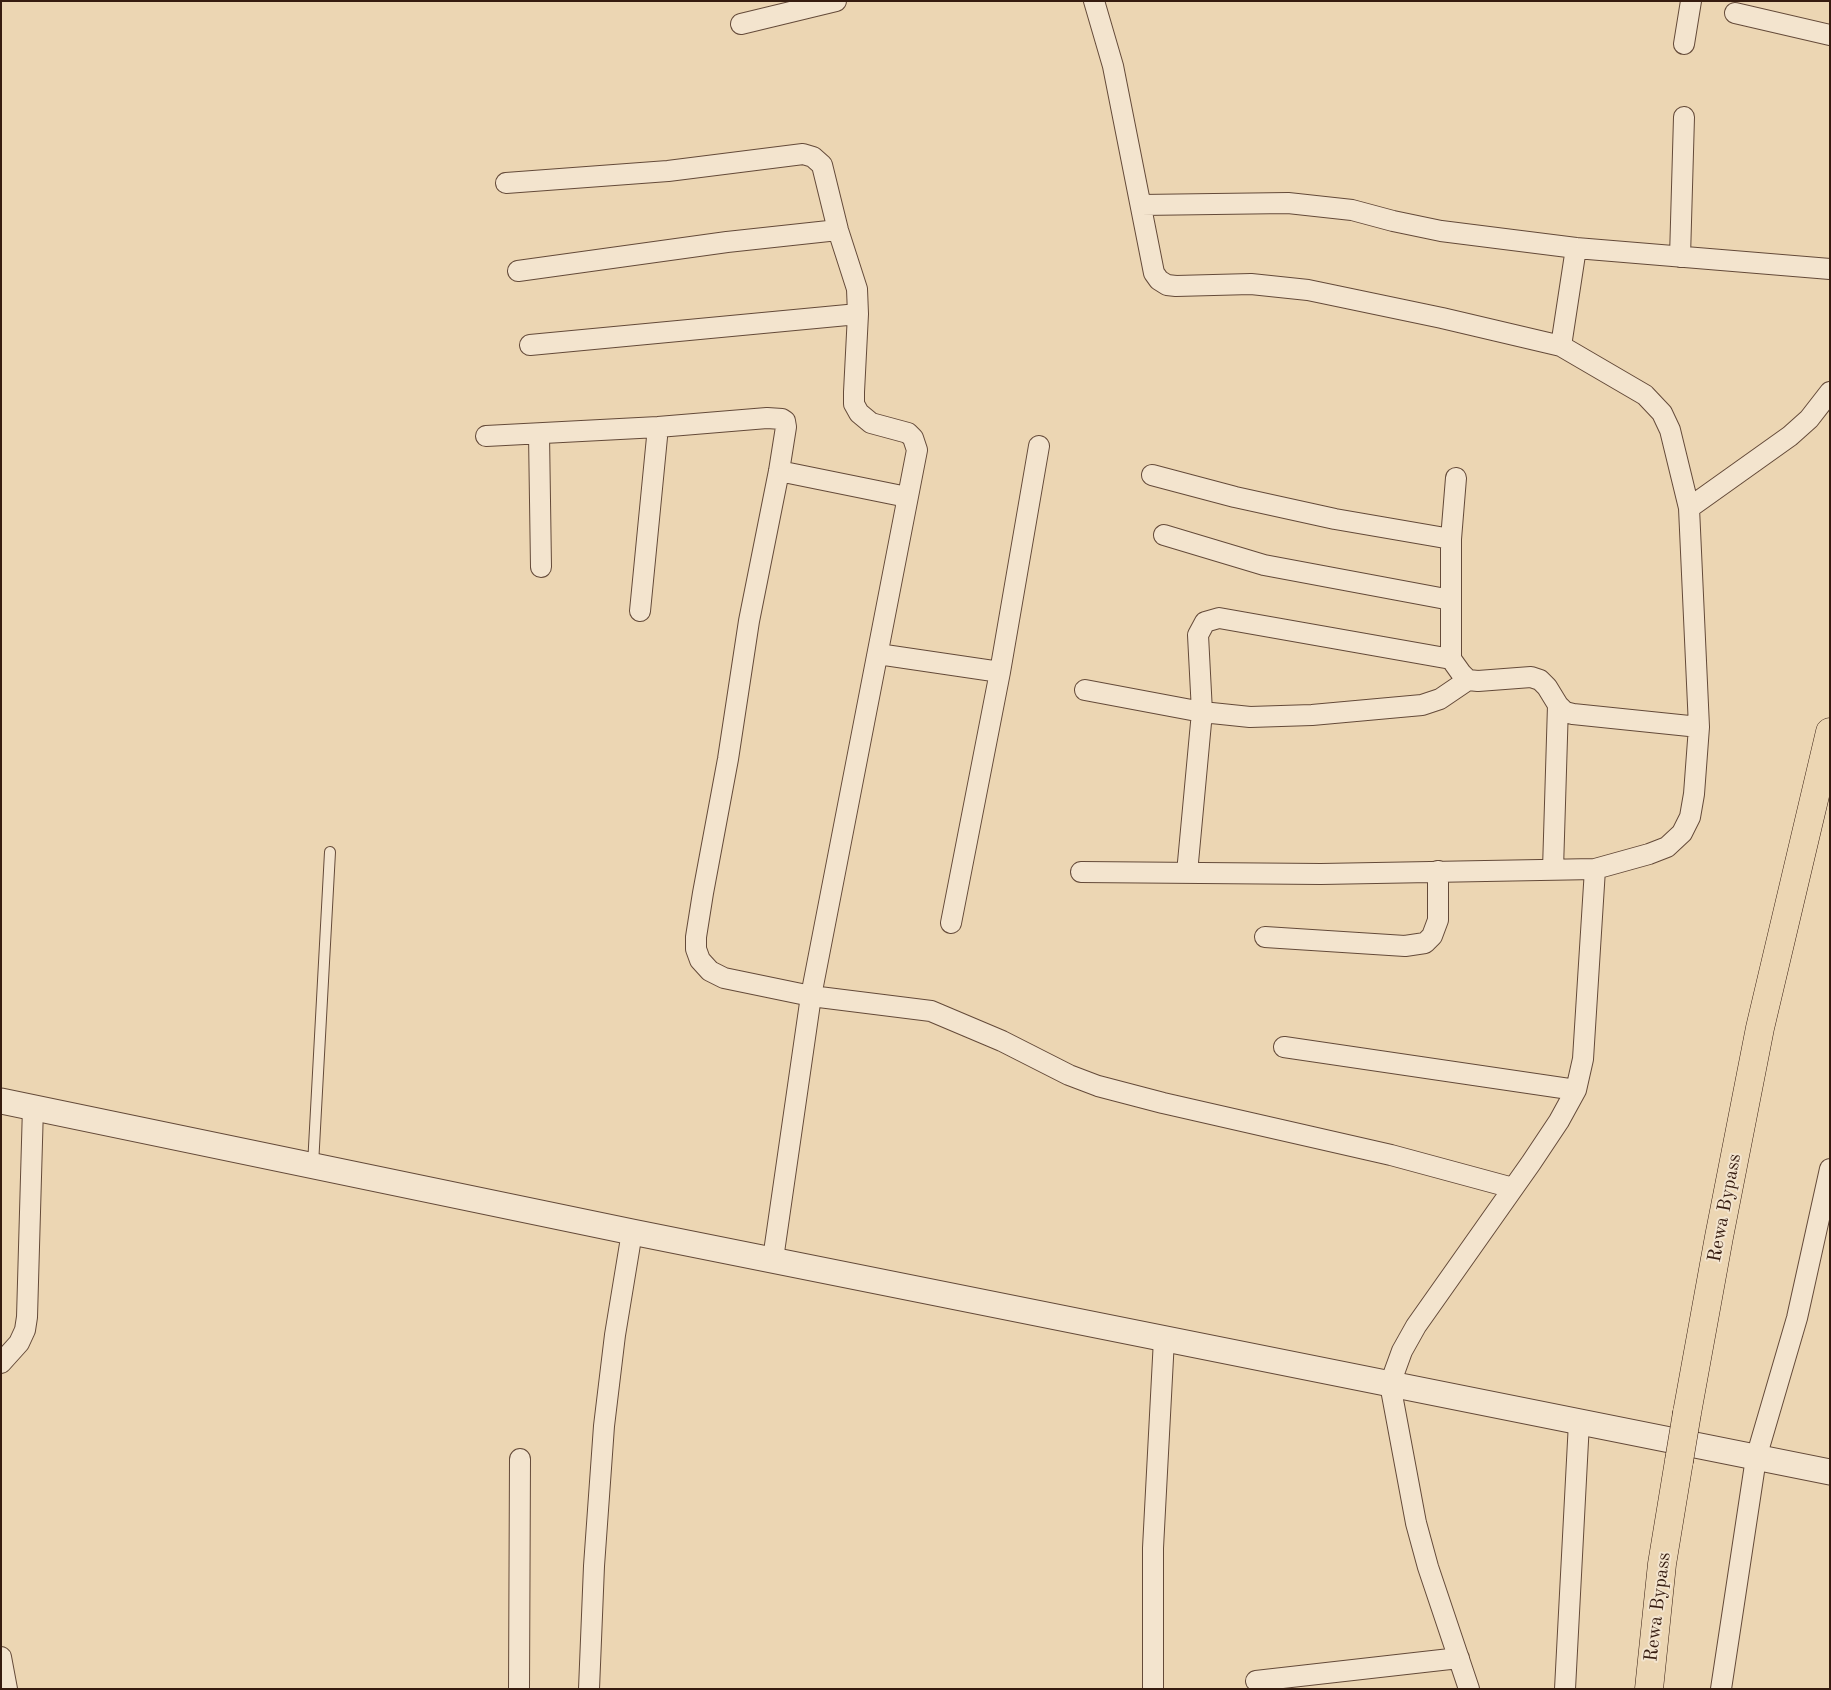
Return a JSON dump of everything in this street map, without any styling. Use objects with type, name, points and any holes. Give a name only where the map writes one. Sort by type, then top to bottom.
[{"type":"highway","name":"Rewa Bypass","points":[[1649,1689],[1662,1564],[1719,1238],[1760,1028],[1830,732]]},
{"type":"street","points":[[741,24],[836,1]]},
{"type":"street","points":[[1081,872],[1321,874],[1595,869],[1649,854],[1667,846],[1682,833],[1690,817],[1694,794],[1699,727],[1689,508],[1670,430],[1662,412],[1645,395],[1561,346],[1308,290],[1251,284],[1167,285],[1159,280],[1154,274],[1113,66],[1094,1]]},
{"type":"street","points":[[1684,44],[1691,1]]},
{"type":"street","points":[[1735,13],[1830,35]]},
{"type":"street","points":[[1680,257],[1684,117]]},
{"type":"street","points":[[506,183],[668,171],[803,154],[813,158],[822,165],[838,230],[857,289],[858,314],[854,404],[859,413],[870,423],[908,433],[916,450],[811,996],[773,1259]]},
{"type":"street","points":[[1141,205],[1297,204],[1352,210],[1441,231],[1576,248],[1830,269]]},
{"type":"street","points":[[518,271],[727,242],[838,230]]},
{"type":"street","points":[[1561,346],[1576,248]]},
{"type":"street","points":[[530,346],[858,314]]},
{"type":"street","points":[[1689,508],[1790,436],[1809,419],[1830,392]]},
{"type":"street","points":[[486,436],[658,427],[767,418],[782,419],[786,427],[780,470],[750,621],[728,759],[696,936],[696,949],[700,960],[710,972],[724,978],[811,996],[931,1011],[1002,1042],[1069,1075],[1098,1086],[1392,1155],[1513,1188]]},
{"type":"street","points":[[640,611],[658,427]]},
{"type":"street","points":[[539,434],[541,567]]},
{"type":"street","points":[[951,923],[1000,672],[1038,446]]},
{"type":"street","points":[[780,470],[907,497]]},
{"type":"street","points":[[1152,475],[1235,497],[1326,517],[1451,539]]},
{"type":"street","points":[[1456,478],[1451,539],[1451,659],[1461,673],[1468,680],[1478,681],[1531,676],[1540,680],[1547,687],[1558,705],[1565,712],[1573,714],[1699,727]]},
{"type":"street","points":[[1164,535],[1264,564],[1451,600]]},
{"type":"street","points":[[1187,872],[1202,712],[1198,636],[1205,622],[1218,618],[1451,659]]},
{"type":"street","points":[[878,654],[1000,672]]},
{"type":"street","points":[[1085,690],[1202,712],[1250,717],[1332,714],[1422,706],[1440,699],[1468,680]]},
{"type":"street","points":[[1553,869],[1558,705]]},
{"type":"street","points":[[1469,1689],[1428,1567],[1416,1523],[1390,1384],[1402,1351],[1416,1326],[1559,1121],[1576,1090],[1583,1059],[1595,869]]},
{"type":"street","points":[[1265,938],[1405,946],[1424,943],[1432,936],[1438,920],[1438,871]]},
{"type":"street","points":[[1284,1047],[1576,1090]]},
{"type":"street","points":[[1,1101],[632,1232],[1829,1472]]},
{"type":"street","points":[[1,1364],[19,1343],[25,1330],[27,1317],[33,1107]]},
{"type":"street","points":[[1721,1689],[1756,1458],[1797,1318],[1830,1169]]},
{"type":"street","points":[[589,1689],[594,1566],[604,1426],[615,1335],[632,1232]]},
{"type":"street","points":[[1153,1689],[1153,1548],[1164,1339]]},
{"type":"street","points":[[1565,1689],[1579,1422]]},
{"type":"street","points":[[519,1689],[520,1459]]},
{"type":"street","points":[[1,1657],[7,1689]]},
{"type":"street","points":[[1256,1681],[1459,1658]]},
{"type":"lane","points":[[312,1166],[330,852]]}]
